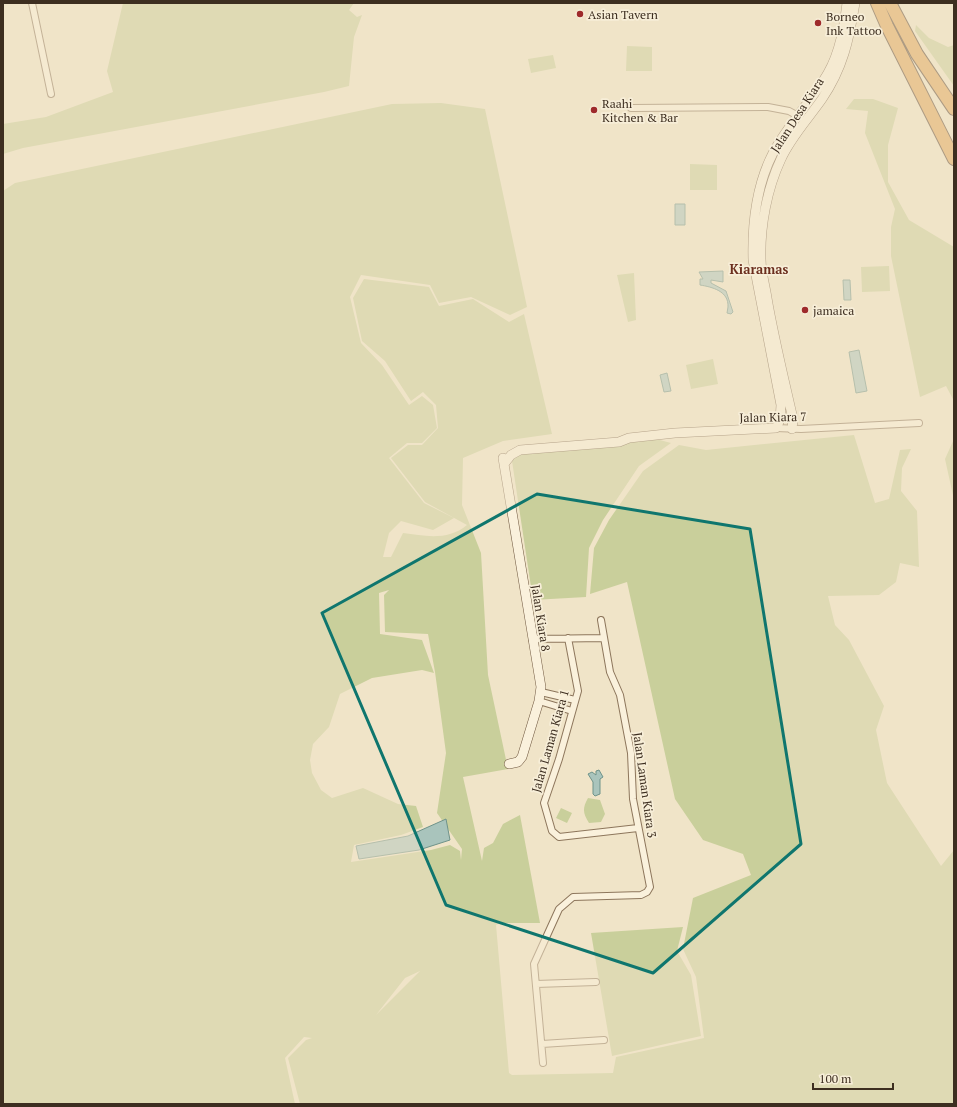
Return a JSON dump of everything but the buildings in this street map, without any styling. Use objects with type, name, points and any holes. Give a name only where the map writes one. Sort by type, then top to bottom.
[{"type":"highway","points":[[877,3],[887,26],[954,159]]},
{"type":"highway","points":[[890,3],[899,22],[930,75],[954,109]]},
{"type":"main road","name":"Jalan Desa Kiara","points":[[776,428],[780,420],[781,405],[754,260],[753,240],[756,211],[761,185],[773,154],[829,72],[842,32],[846,3]]},
{"type":"main road","name":"Jalan Desa Kiara","points":[[792,429],[793,419],[761,260],[768,197],[781,159],[792,139],[832,82],[844,57],[855,3]]},
{"type":"main road","name":"Jalan Kiara 7","points":[[629,438],[675,432],[776,428]]},
{"type":"main road","name":"Jalan Kiara 8","points":[[509,764],[518,762],[522,757],[540,696],[503,458],[505,452],[519,444],[618,436],[629,438]]},
{"type":"street","points":[[32,3],[51,94]]},
{"type":"street","points":[[631,108],[768,107],[789,111],[806,121]]},
{"type":"street","name":"Jalan Kiara 7","points":[[776,428],[792,429],[919,423]]},
{"type":"street","name":"Jalan Laman Kiara 3","points":[[542,1063],[542,1044],[534,964],[536,956],[545,943],[559,909],[573,897],[641,895],[647,892],[650,887],[638,828],[634,799],[631,753],[620,695],[610,672],[601,620]]},
{"type":"street","name":"Jalan Laman Kiara 1","points":[[568,638],[578,691],[559,759],[544,803],[552,832],[559,837],[638,828]]},
{"type":"street","points":[[532,639],[604,638]]},
{"type":"street","points":[[540,696],[575,700]]},
{"type":"street","points":[[540,696],[572,711]]},
{"type":"street","points":[[536,984],[596,982]]},
{"type":"street","points":[[542,1044],[604,1040]]},
{"type":"highlighted area","points":[[537,494],[750,529],[801,844],[653,973],[446,905],[322,613]]},
{"type":"green space","points":[[123,3],[354,3],[349,10],[357,17],[362,15],[354,37],[349,86],[324,92],[23,148],[3,154],[3,124],[46,117],[113,92],[107,71]]},
{"type":"green space","points":[[916,25],[929,38],[948,47],[954,45],[954,86],[915,31]]},
{"type":"green space","points":[[627,46],[652,47],[652,71],[626,71]]},
{"type":"green space","points":[[553,55],[556,68],[531,73],[528,59]]},
{"type":"green space","points":[[854,99],[873,99],[898,108],[888,145],[888,182],[909,220],[954,247],[954,401],[946,386],[920,397],[891,256],[891,227],[895,209],[865,133],[868,111],[846,109]]},
{"type":"green space","points":[[441,103],[485,109],[527,307],[510,315],[471,297],[439,303],[430,285],[361,275],[350,297],[361,343],[382,365],[409,405],[422,396],[433,405],[437,428],[422,443],[407,443],[389,458],[424,503],[454,518],[433,530],[401,521],[389,533],[383,557],[391,557],[403,533],[428,536],[444,535],[460,530],[467,525],[425,502],[391,458],[408,445],[422,445],[438,428],[436,405],[423,392],[411,401],[385,361],[362,341],[353,298],[364,279],[429,287],[439,306],[473,299],[509,322],[524,314],[552,434],[503,441],[463,458],[462,505],[481,553],[488,675],[508,769],[463,777],[482,861],[484,848],[493,843],[503,824],[520,815],[540,923],[500,923],[496,925],[509,1073],[512,1075],[613,1073],[616,1057],[704,1038],[696,977],[683,949],[693,898],[751,875],[743,854],[703,840],[675,799],[627,582],[590,594],[594,548],[609,520],[643,471],[679,445],[706,450],[854,435],[875,503],[889,499],[900,450],[911,449],[902,468],[901,491],[917,511],[919,567],[900,563],[896,582],[879,595],[828,596],[835,625],[849,640],[884,706],[876,730],[887,783],[941,866],[954,850],[954,1104],[300,1104],[288,1058],[306,1040],[312,1038],[304,1037],[285,1058],[295,1104],[3,1104],[3,191],[15,183],[392,104]],"holes":[[[389,590],[384,595],[385,632],[428,634],[435,672],[446,753],[437,813],[462,849],[461,860],[460,851],[450,845],[431,850],[351,862],[354,845],[401,835],[423,827],[416,806],[398,804],[363,788],[332,798],[321,790],[312,773],[310,760],[313,744],[329,727],[340,694],[372,678],[422,670],[434,673],[422,640],[380,634],[379,593]],[[420,971],[376,1015],[405,978]]]},
{"type":"green space","points":[[690,164],[717,165],[717,190],[690,190]]},
{"type":"green space","points":[[889,266],[890,291],[862,292],[861,267]]},
{"type":"green space","points":[[634,273],[636,320],[628,322],[617,275]]},
{"type":"green space","points":[[713,359],[718,384],[691,389],[686,365]]},
{"type":"green space","points":[[656,439],[671,443],[639,466],[603,520],[589,548],[586,597],[533,600],[512,461],[524,451]]},
{"type":"green space","points":[[954,439],[954,500],[945,459]]},
{"type":"green space","points":[[588,798],[600,800],[605,814],[601,822],[589,823],[587,820],[584,814],[584,808]]},
{"type":"green space","points":[[561,808],[572,813],[567,823],[556,818]]},
{"type":"green space","points":[[683,927],[677,951],[691,975],[701,1036],[612,1056],[591,933]]},
{"type":"water","points":[[675,204],[685,204],[685,225],[675,225]]},
{"type":"water","points":[[723,271],[723,282],[711,280],[711,283],[726,291],[733,312],[731,314],[727,313],[728,302],[723,294],[710,287],[700,285],[700,279],[703,279],[699,272]]},
{"type":"water","points":[[843,280],[850,280],[851,300],[844,300]]},
{"type":"water","points":[[859,350],[867,391],[856,393],[849,352]]},
{"type":"water","points":[[667,373],[671,391],[664,392],[660,375]]},
{"type":"water","points":[[599,770],[603,777],[600,779],[600,794],[595,796],[593,794],[593,782],[588,774],[592,772],[596,775],[596,771]]},
{"type":"water","points":[[446,819],[450,840],[419,850],[359,859],[356,846],[408,836]]},
{"type":"place","name":"Asian Tavern","points":[[580,14]]},
{"type":"place","name":"Borneo Ink Tattoo","points":[[818,23]]},
{"type":"place","name":"Raahi Kitchen & Bar","points":[[594,110]]},
{"type":"place","name":"jamaica","points":[[805,310]]},
{"type":"district","name":"Kiaramas","points":[[759,269]]}]
